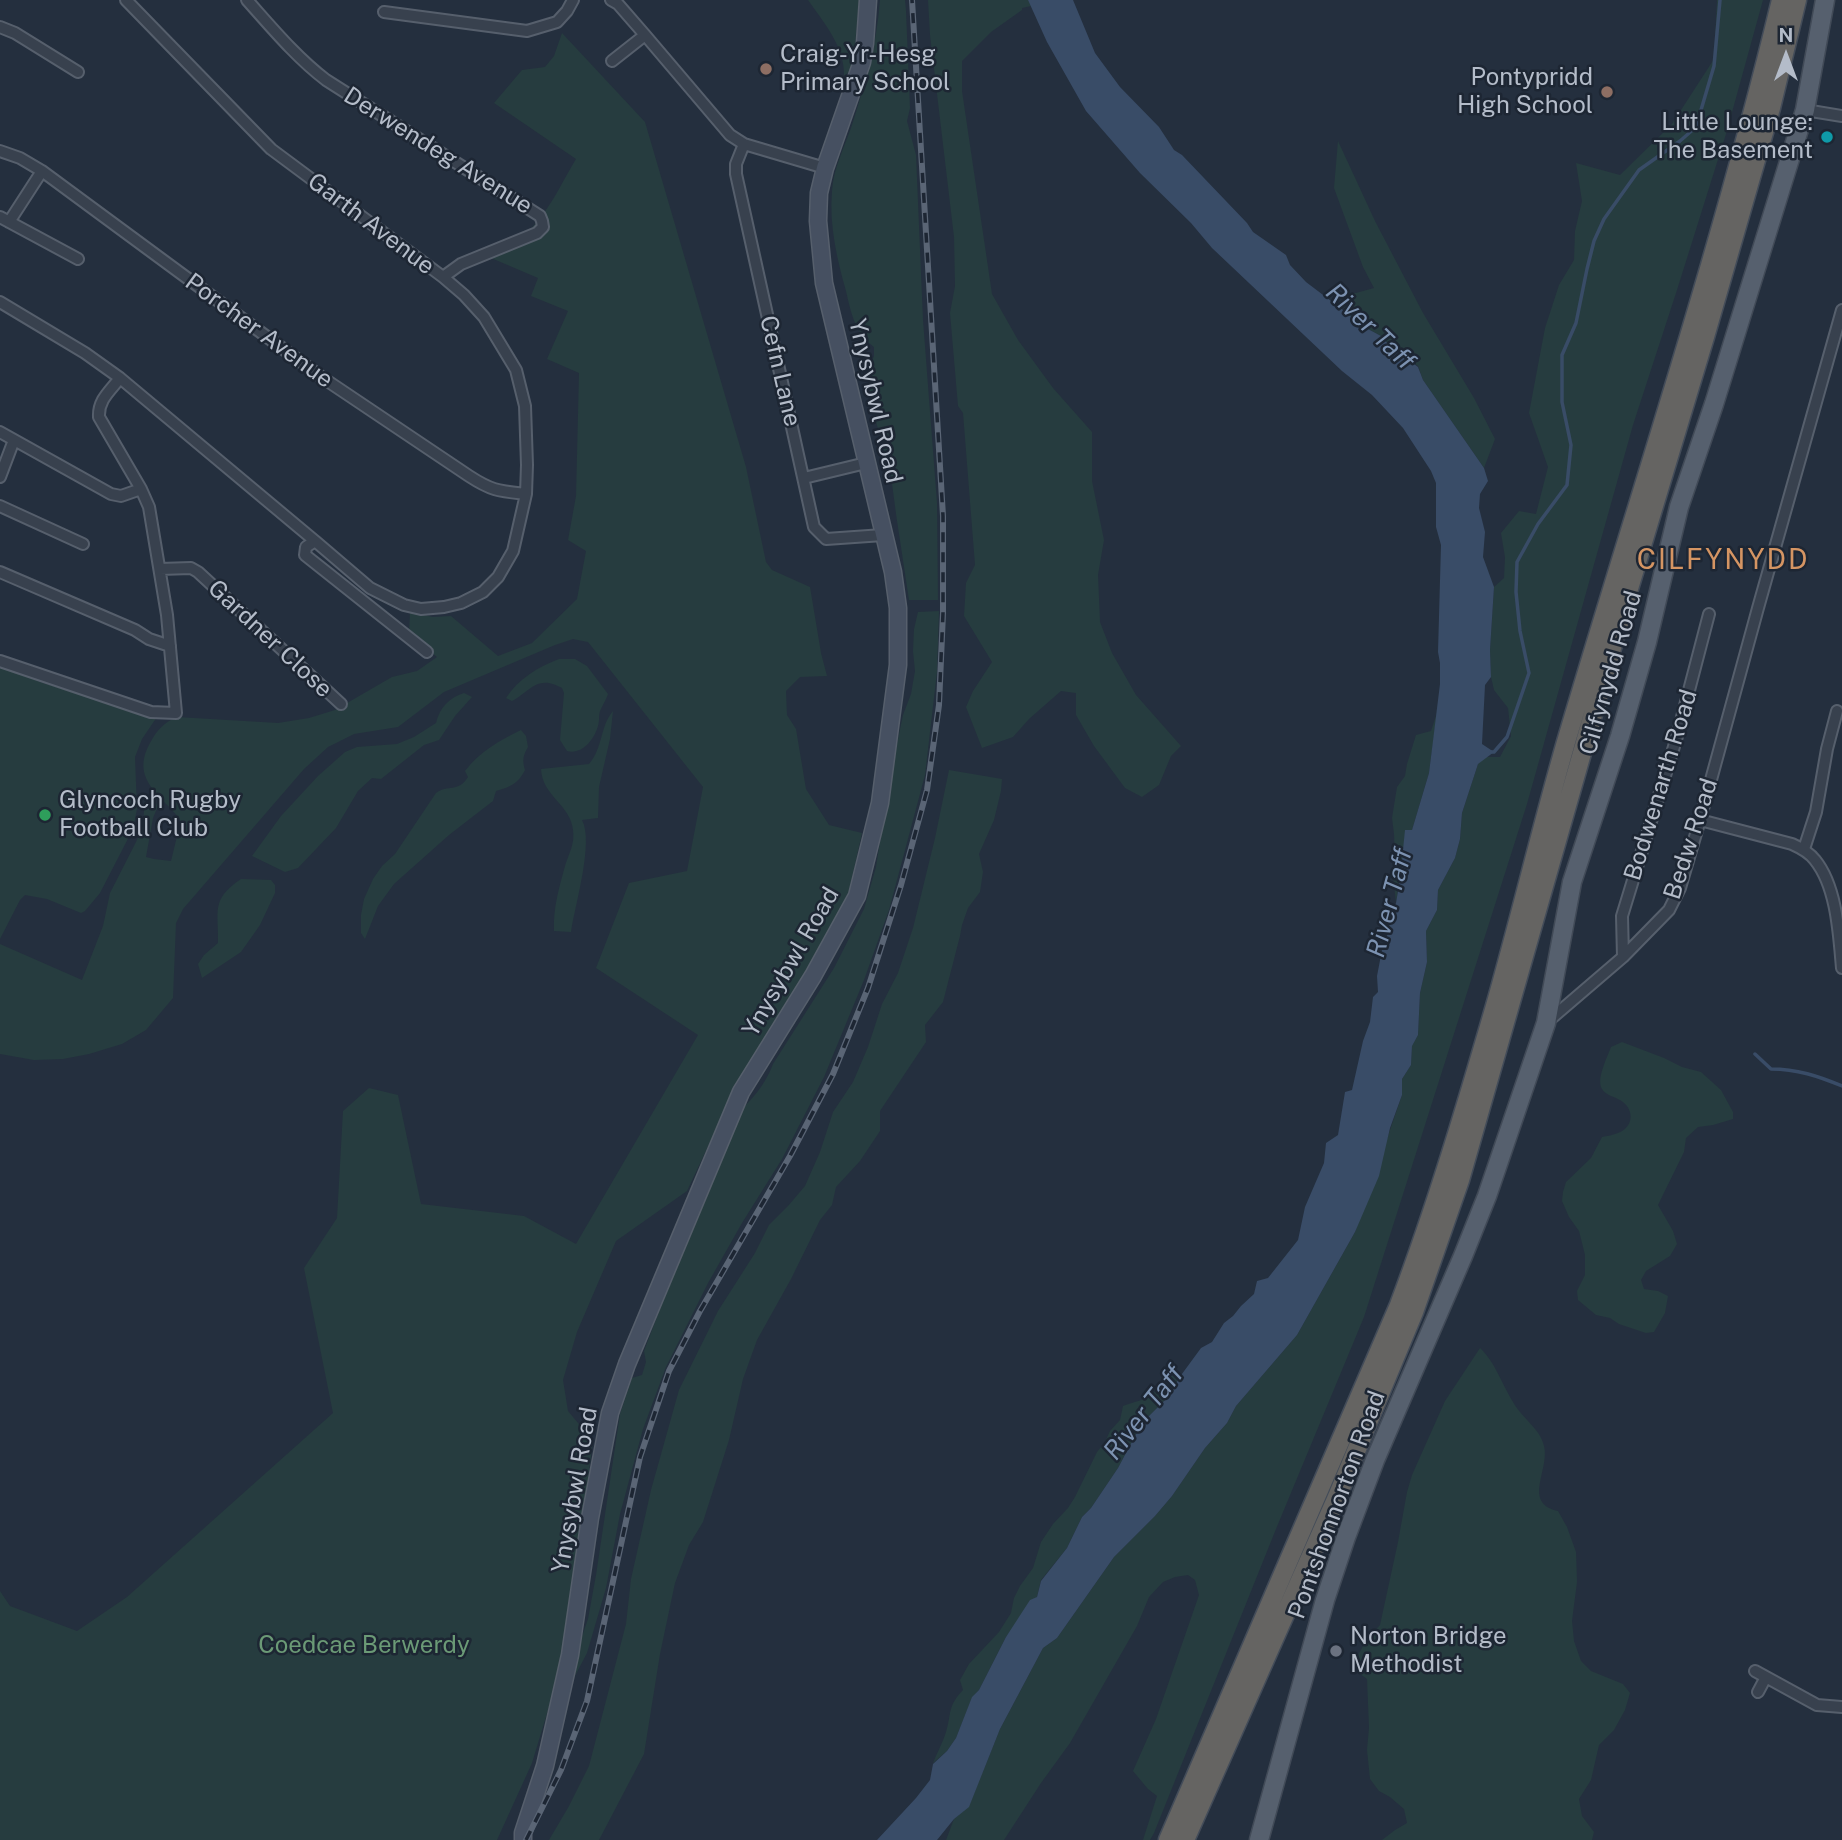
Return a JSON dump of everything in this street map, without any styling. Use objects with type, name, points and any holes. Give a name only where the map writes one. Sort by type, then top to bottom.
[{"type":"highway","points":[[1168,1840],[1399,1305],[1427,1231],[1495,1004],[1614,579],[1698,307],[1755,107],[1781,0]]},
{"type":"highway","points":[[1185,1840],[1337,1497],[1404,1336],[1460,1180],[1628,592],[1771,108],[1797,0]]},
{"type":"main road","name":"Ynysybwl Road","points":[[523,1836],[545,1766],[570,1655],[590,1518],[610,1413],[627,1364],[741,1092],[813,976],[857,896],[880,803],[898,665],[898,608],[892,572],[824,283],[818,221],[819,193],[825,168],[862,62],[868,0]]},
{"type":"main road","name":"Cilfynydd Road","points":[[1487,1196],[1546,1023],[1572,882],[1636,682],[1679,507],[1714,404],[1805,110],[1825,0]]},
{"type":"main road","name":"Pontshonnorton Road","points":[[1259,1840],[1325,1600],[1346,1537],[1375,1460],[1487,1196]]},
{"type":"street","name":"Garth Avenue","points":[[126,0],[271,149],[464,295],[484,317],[516,370],[525,406],[526,494],[513,551],[498,577],[483,592],[461,603],[444,607],[421,609],[404,605],[370,588],[314,541]]},
{"type":"street","name":"Derwendeg Avenue","points":[[247,0],[294,52],[326,80],[540,216],[542,227],[537,233],[461,264],[443,277]]},
{"type":"street","points":[[384,12],[527,31],[558,22],[573,0]]},
{"type":"street","points":[[611,0],[645,35],[730,135],[744,144],[825,168]]},
{"type":"street","points":[[0,27],[15,33],[78,72]]},
{"type":"street","points":[[611,61],[645,35]]},
{"type":"street","points":[[1805,110],[1842,116]]},
{"type":"street","name":"Cefn Lane","points":[[744,144],[736,164],[736,174],[814,527],[826,539],[883,535]]},
{"type":"street","name":"Porcher Avenue","points":[[0,150],[42,171],[320,376],[486,487],[526,494]]},
{"type":"street","points":[[42,171],[5,220],[78,259]]},
{"type":"street","points":[[0,302],[85,353],[120,378],[314,541],[306,547],[305,555],[427,652]]},
{"type":"street","name":"Bedw Road","points":[[1546,1023],[1623,957],[1669,910],[1680,888],[1842,310]]},
{"type":"street","points":[[0,661],[151,712],[176,713],[167,615],[149,507],[99,417],[98,407],[101,401],[120,378]]},
{"type":"street","points":[[0,432],[111,494],[121,496],[141,489]]},
{"type":"street","points":[[0,477],[14,440]]},
{"type":"street","points":[[804,478],[866,463]]},
{"type":"street","points":[[0,506],[83,544]]},
{"type":"street","name":"Gardner Close","points":[[160,569],[191,568],[198,572],[341,704]]},
{"type":"street","points":[[0,588],[3,574],[170,646]]},
{"type":"street","name":"Bodwenarth Road","points":[[1623,957],[1622,916],[1676,740],[1709,614]]},
{"type":"street","points":[[1804,849],[1816,812],[1837,711]]},
{"type":"street","points":[[1700,820],[1792,844],[1804,849],[1815,860],[1829,887],[1842,968]]},
{"type":"street","points":[[1758,1692],[1760,1674],[1817,1705],[1842,1707]]},
{"type":"green space","points":[[808,0],[859,0],[853,69],[844,76],[837,45]]},
{"type":"green space","points":[[880,0],[905,0],[910,108],[907,121],[916,155],[923,320],[937,503],[938,600],[909,600],[891,476],[870,400],[870,366],[874,347],[862,335],[852,315],[834,242],[831,204],[833,183],[866,79]]},
{"type":"green space","points":[[928,0],[1028,0],[1031,6],[1022,8],[991,32],[962,61],[962,91],[992,294],[1018,340],[1053,388],[1092,432],[1092,481],[1104,540],[1098,575],[1100,622],[1112,653],[1136,695],[1181,746],[1171,756],[1159,785],[1142,797],[1125,788],[1094,746],[1076,715],[1076,693],[1061,691],[1013,737],[982,748],[966,707],[992,662],[964,616],[966,583],[975,565],[963,413],[958,406],[950,313],[955,286],[954,237]]},
{"type":"green space","points":[[1717,0],[1763,0],[1726,134],[1633,425],[1527,804],[1364,1317],[1154,1833],[1150,1840],[1143,1840],[1157,1796],[1133,1771],[1156,1719],[1199,1595],[1195,1580],[1188,1575],[1163,1582],[1149,1597],[1137,1626],[1070,1743],[1004,1840],[946,1840],[954,1819],[969,1806],[1000,1729],[1043,1648],[1057,1638],[1114,1557],[1172,1496],[1205,1448],[1227,1423],[1236,1406],[1297,1335],[1355,1232],[1402,1095],[1402,1079],[1411,1065],[1412,1045],[1418,1035],[1420,993],[1427,962],[1426,931],[1437,910],[1438,890],[1455,858],[1462,813],[1478,764],[1485,757],[1500,757],[1511,736],[1508,708],[1494,690],[1491,677],[1494,587],[1504,578],[1505,557],[1501,533],[1519,511],[1536,514],[1548,467],[1529,413],[1545,328],[1559,285],[1574,260],[1575,231],[1582,201],[1576,163],[1620,175],[1672,124],[1714,59]]},
{"type":"green space","name":"Coedcae Berwerdy","points":[[562,33],[645,122],[746,467],[766,562],[772,570],[810,587],[827,676],[800,677],[786,691],[787,715],[796,729],[806,789],[829,825],[862,833],[849,891],[810,971],[736,1087],[687,1191],[616,1241],[577,1332],[563,1380],[568,1411],[593,1441],[565,1654],[532,1763],[497,1840],[0,1840],[0,1591],[10,1606],[77,1631],[127,1597],[333,1413],[304,1268],[337,1218],[343,1111],[369,1088],[398,1095],[421,1204],[524,1216],[576,1244],[698,1035],[596,968],[629,883],[687,871],[703,787],[588,642],[573,639],[444,692],[398,727],[354,734],[328,747],[304,769],[183,909],[176,923],[173,998],[146,1030],[122,1044],[63,1059],[34,1060],[0,1054],[0,944],[82,980],[103,926],[110,893],[143,825],[145,796],[150,797],[158,806],[153,818],[146,857],[171,861],[180,819],[150,785],[143,767],[150,743],[164,724],[177,717],[278,723],[309,718],[335,710],[392,677],[417,671],[437,657],[409,633],[410,612],[433,617],[451,616],[498,656],[532,643],[577,599],[586,551],[568,540],[576,496],[579,373],[547,359],[568,311],[531,296],[538,278],[477,252],[510,241],[535,225],[576,159],[494,103],[522,70],[545,67],[554,56]]},
{"type":"green space","points":[[1338,141],[1375,221],[1423,313],[1474,398],[1495,439],[1484,468],[1423,380],[1418,366],[1381,336],[1345,312],[1342,293],[1356,293],[1374,288],[1363,267],[1334,188]]},
{"type":"green space","points":[[939,611],[937,672],[925,775],[889,910],[824,1077],[782,1159],[708,1283],[666,1367],[643,1429],[620,1514],[606,1588],[587,1653],[575,1676],[596,1575],[620,1414],[632,1378],[642,1375],[646,1362],[644,1351],[744,1107],[761,1087],[834,968],[864,909],[876,867],[903,715],[911,694],[915,671],[914,629],[918,612]]},
{"type":"green space","points":[[559,659],[575,659],[587,666],[608,694],[600,711],[594,736],[578,751],[567,751],[560,740],[564,693],[562,688],[540,683],[512,701],[506,698],[529,674]]},
{"type":"green space","points":[[0,667],[43,683],[157,717],[142,739],[135,757],[137,809],[133,829],[100,893],[81,913],[47,899],[25,895],[0,939]]},
{"type":"green space","points":[[464,693],[472,697],[439,740],[424,745],[381,779],[372,778],[358,791],[336,828],[298,868],[285,872],[252,856],[281,816],[318,776],[345,752],[357,747],[397,744],[414,737],[436,723],[446,704]]},
{"type":"green space","points":[[613,711],[610,739],[599,787],[598,818],[582,820],[585,830],[585,858],[571,932],[554,931],[557,898],[572,844],[573,830],[567,814],[546,786],[541,769],[589,764]]},
{"type":"green space","points":[[1437,713],[1429,773],[1412,830],[1406,830],[1396,903],[1392,818],[1397,787],[1405,776],[1416,735],[1431,731]]},
{"type":"green space","points":[[521,730],[526,736],[528,747],[524,758],[525,770],[519,779],[496,791],[493,801],[449,835],[394,884],[378,906],[365,939],[361,933],[361,915],[364,899],[373,879],[395,854],[436,793],[460,785],[468,777],[465,771],[477,758]]},
{"type":"green space","points":[[949,770],[1002,779],[994,820],[979,854],[983,872],[980,892],[968,908],[962,925],[943,1002],[925,1025],[926,1042],[880,1111],[880,1131],[860,1161],[836,1187],[832,1205],[820,1220],[757,1340],[743,1379],[729,1440],[703,1522],[689,1545],[675,1583],[644,1754],[599,1840],[549,1840],[589,1766],[626,1624],[631,1579],[651,1490],[679,1390],[718,1311],[755,1253],[769,1225],[805,1186],[833,1112],[853,1082],[882,1004],[898,973],[913,928]]},
{"type":"green space","points":[[241,879],[271,880],[275,885],[275,893],[260,925],[241,952],[202,978],[198,964],[218,943],[220,900],[231,886]]},
{"type":"green space","points":[[1622,1042],[1701,1072],[1721,1090],[1733,1112],[1733,1119],[1698,1127],[1686,1138],[1684,1152],[1658,1205],[1677,1244],[1670,1256],[1646,1271],[1641,1280],[1644,1289],[1668,1296],[1665,1313],[1654,1332],[1646,1333],[1596,1315],[1578,1300],[1577,1291],[1585,1275],[1585,1255],[1579,1231],[1562,1201],[1566,1182],[1591,1158],[1602,1137],[1616,1134],[1630,1122],[1630,1113],[1625,1104],[1605,1093],[1600,1085],[1611,1047]]},
{"type":"green space","points":[[1480,1348],[1492,1362],[1514,1404],[1537,1432],[1544,1446],[1539,1493],[1541,1501],[1547,1507],[1558,1511],[1576,1552],[1577,1582],[1572,1621],[1574,1641],[1581,1661],[1591,1671],[1623,1684],[1630,1693],[1625,1710],[1614,1730],[1599,1745],[1591,1780],[1579,1799],[1582,1816],[1594,1832],[1592,1840],[1382,1840],[1407,1823],[1404,1809],[1379,1791],[1370,1779],[1367,1750],[1367,1679],[1356,1671],[1358,1655],[1367,1639],[1380,1625],[1412,1475],[1445,1401]]},
{"type":"green space","points":[[1171,1375],[1179,1378],[1169,1396],[1142,1423],[1118,1468],[1082,1517],[1067,1548],[1041,1580],[1037,1597],[1006,1637],[979,1690],[972,1698],[956,1738],[947,1751],[933,1763],[945,1736],[952,1705],[963,1690],[960,1680],[969,1664],[999,1632],[1011,1613],[1014,1598],[1033,1568],[1041,1542],[1075,1497],[1097,1452],[1120,1420],[1123,1406],[1151,1395],[1161,1380]]},
{"type":"water","points":[[1028,0],[1073,0],[1095,53],[1120,87],[1159,127],[1174,150],[1182,155],[1253,232],[1286,255],[1290,265],[1306,282],[1381,336],[1418,367],[1423,380],[1484,468],[1488,481],[1480,494],[1479,508],[1485,532],[1483,557],[1494,587],[1491,677],[1485,685],[1482,744],[1494,752],[1478,764],[1462,813],[1455,858],[1438,890],[1437,910],[1426,931],[1427,962],[1420,993],[1418,1035],[1412,1046],[1411,1065],[1402,1079],[1402,1095],[1390,1128],[1379,1176],[1355,1232],[1297,1335],[1236,1406],[1227,1423],[1205,1448],[1172,1496],[1114,1557],[1057,1638],[1043,1648],[1000,1729],[969,1807],[954,1819],[937,1840],[877,1840],[930,1780],[933,1764],[956,1738],[972,1697],[979,1690],[1006,1637],[1030,1600],[1037,1597],[1041,1581],[1067,1548],[1082,1517],[1118,1468],[1142,1423],[1169,1396],[1201,1348],[1212,1342],[1224,1323],[1254,1294],[1257,1281],[1268,1278],[1298,1240],[1305,1207],[1324,1163],[1326,1143],[1338,1135],[1345,1092],[1352,1090],[1370,1022],[1373,997],[1378,992],[1377,976],[1396,903],[1405,830],[1412,830],[1429,773],[1440,684],[1438,652],[1441,545],[1436,527],[1436,483],[1431,471],[1403,428],[1372,395],[1342,371],[1212,248],[1191,223],[1140,173],[1086,111],[1047,42]]},
{"type":"waterway","points":[[1491,752],[1507,737],[1529,673],[1520,631],[1516,592],[1517,562],[1538,524],[1567,485],[1571,445],[1562,402],[1562,355],[1576,323],[1594,241],[1604,219],[1639,170],[1696,127],[1714,66],[1720,0]]},
{"type":"waterway","points":[[1755,1054],[1771,1069],[1807,1074],[1842,1086]]},
{"type":"railway","points":[[526,1840],[561,1770],[587,1701],[640,1457],[669,1371],[833,1074],[868,988],[901,885],[927,790],[939,705],[943,516],[912,0]]},
{"type":"place","name":"Craig-Yr-Hesg Primary School","points":[[766,69]]},
{"type":"place","name":"Pontypridd High School","points":[[1607,92]]},
{"type":"place","name":"Little Lounge: The Basement","points":[[1827,137]]},
{"type":"place","name":"Glyncoch Rugby Football Club","points":[[45,815]]},
{"type":"place","name":"Norton Bridge Methodist","points":[[1336,1651]]},
{"type":"district","name":"CILFYNYDD","points":[[1723,560]]},
{"type":"water label","name":"River Taff","points":[[1370,327]]},
{"type":"water label","name":"River Taff","points":[[1390,903]]},
{"type":"water label","name":"River Taff","points":[[1144,1413]]}]
